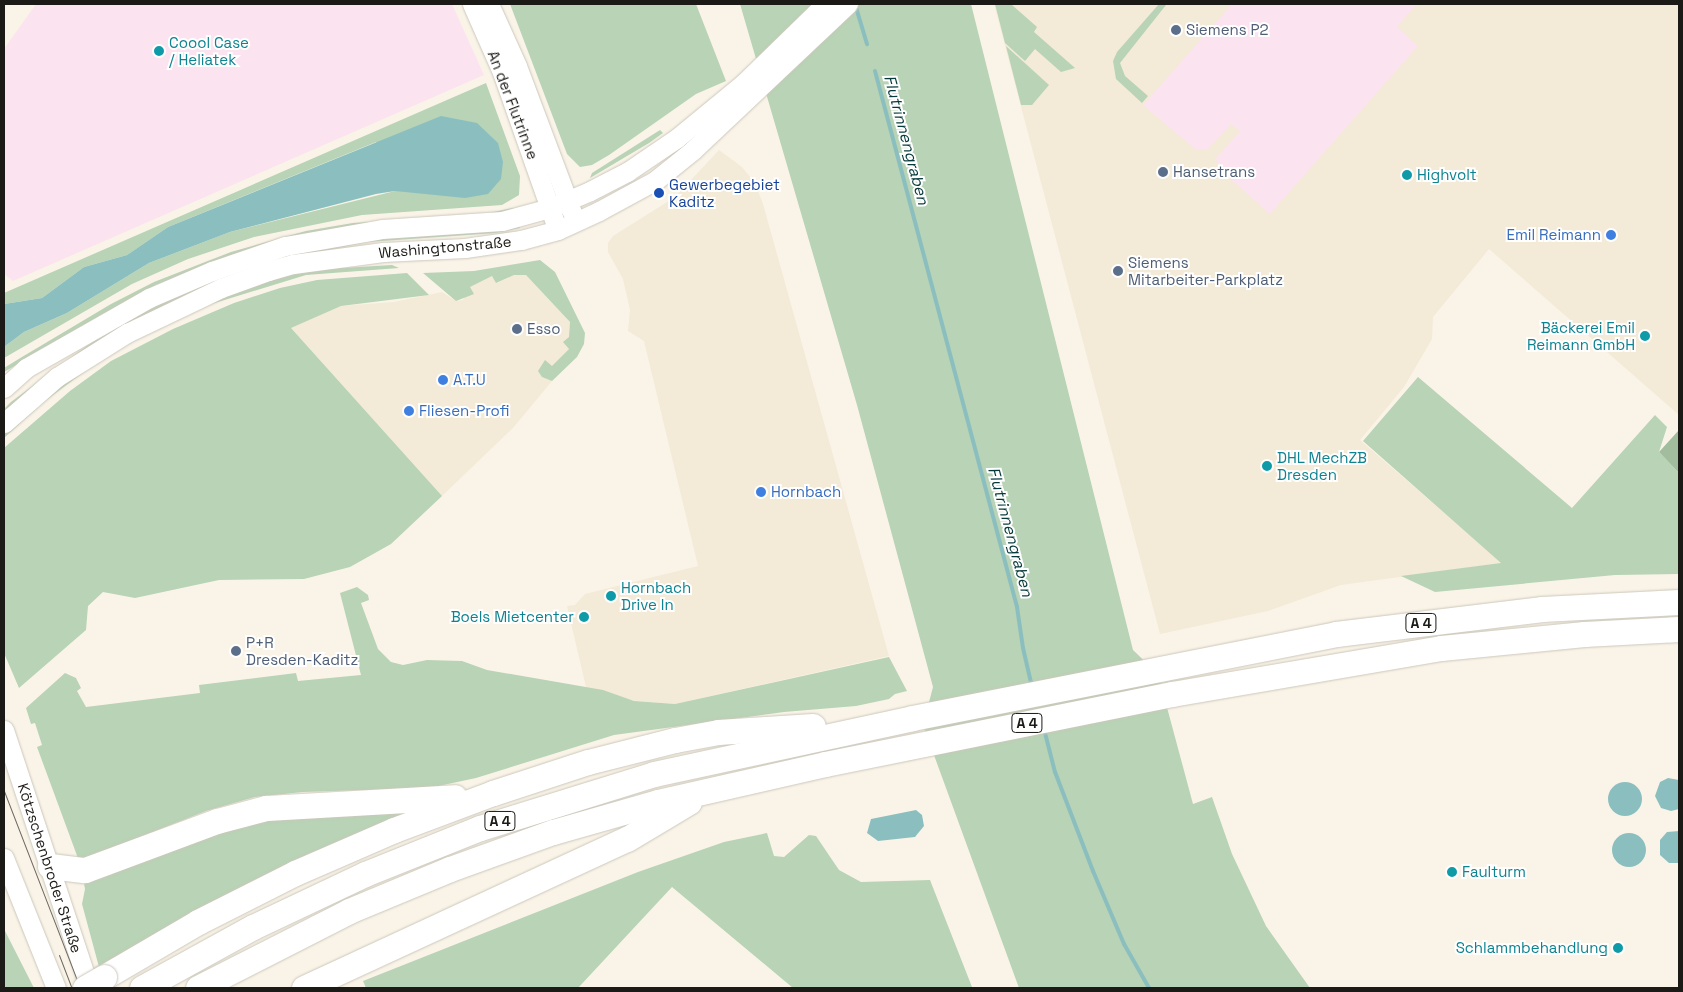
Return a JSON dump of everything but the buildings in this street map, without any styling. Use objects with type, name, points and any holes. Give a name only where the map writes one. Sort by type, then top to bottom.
[{"type":"highway","name":"A 4","points":[[142,988],[309,899],[480,828],[654,774],[912,718],[1336,634],[1469,616],[1569,607],[1679,602]]},
{"type":"highway","name":"A 4","points":[[198,988],[349,911],[450,869],[579,824],[711,789],[1172,694],[1441,648],[1584,634],[1679,629]]},
{"type":"highway","points":[[92,981],[198,922],[295,873],[394,830],[493,793],[588,762],[718,732],[883,724]]},
{"type":"highway","points":[[304,988],[626,839],[711,789]]},
{"type":"highway","points":[[50,866],[85,870],[217,822],[266,808],[493,793]]},
{"type":"main road","name":"An der Flutrinne","points":[[472,4],[502,72],[558,230]]},
{"type":"main road","name":"An der Flutrinne","points":[[489,4],[518,66],[576,223]]},
{"type":"main road","name":"Washingtonstraße","points":[[4,423],[57,377],[112,342],[221,288],[260,273],[293,264],[383,252],[493,245],[558,230],[576,223],[656,180],[746,91],[825,4]]},
{"type":"main road","name":"Washingtonstraße","points":[[4,388],[26,368],[149,298],[212,271],[285,246],[382,229],[502,221],[568,201],[627,172],[746,91],[848,4]]},
{"type":"main road","name":"Kötzschenbroder Straße","points":[[4,730],[50,866],[92,981]]},
{"type":"main road","points":[[4,858],[56,988]]},
{"type":"shaded area","points":[[36,4],[452,4],[484,75],[13,281],[4,274],[4,49]]},
{"type":"shaded area","points":[[994,4],[1679,4],[1679,415],[1489,249],[1433,317],[1432,339],[1404,387],[1360,440],[1502,563],[1341,585],[1268,611],[1160,634]]},
{"type":"shaded area","points":[[1232,4],[1417,4],[1397,27],[1418,46],[1270,214],[1219,169],[1216,158],[1240,131],[1231,124],[1208,149],[1195,149],[1143,105]]},
{"type":"shaded area","points":[[719,150],[742,167],[755,183],[763,204],[889,656],[675,704],[634,701],[586,687],[567,606],[575,605],[585,594],[698,566],[644,341],[628,331],[630,310],[623,279],[608,252],[608,243],[613,236],[675,197]]},
{"type":"shaded area","points":[[514,275],[526,275],[570,322],[569,349],[542,377],[552,381],[513,428],[442,496],[291,328],[341,306],[394,302],[442,292],[456,301],[463,300],[470,287],[492,276],[497,283]]},
{"type":"green space","points":[[510,4],[696,4],[726,81],[696,94],[609,155],[592,165],[580,167],[567,154]]},
{"type":"green space","points":[[740,4],[971,4],[1133,650],[1158,674],[1193,804],[1212,797],[1232,854],[1266,926],[1310,988],[1019,988],[923,725],[933,687],[857,405]]},
{"type":"green space","points":[[995,4],[1011,4],[1037,27],[1034,32],[1075,68],[1061,72],[1035,49],[1025,61],[1005,43]]},
{"type":"green space","points":[[1159,4],[1166,5],[1120,63],[1125,76],[1148,96],[1142,103],[1116,79],[1113,61],[1117,52]]},
{"type":"green space","points":[[1006,46],[1049,85],[1032,105],[1021,105]]},
{"type":"green space","points":[[486,83],[520,176],[519,195],[502,205],[362,215],[254,237],[188,259],[132,284],[4,358],[4,347],[24,332],[67,313],[149,263],[230,232],[395,191],[376,142],[168,227],[127,255],[84,267],[42,298],[4,304],[4,293]]},
{"type":"green space","points":[[660,130],[663,133],[649,143],[590,178],[592,173]]},
{"type":"green space","points":[[513,208],[514,210],[507,213],[480,218],[354,227],[268,244],[231,255],[156,285],[4,372],[4,368],[111,304],[154,282],[231,252],[306,231],[353,223],[479,215]]},
{"type":"green space","points":[[519,224],[520,228],[495,233],[367,242],[268,262],[4,415],[4,409],[11,402],[103,334],[170,299],[269,258],[362,238]]},
{"type":"green space","points":[[540,260],[555,272],[585,333],[584,344],[577,357],[552,381],[542,377],[538,371],[545,360],[552,366],[569,349],[563,342],[569,337],[570,322],[526,275],[514,275],[496,283],[492,276],[470,287],[474,294],[456,301],[423,273],[474,271]]},
{"type":"green space","points":[[392,265],[399,268],[306,275],[205,306],[120,348],[41,404],[4,438],[4,432],[39,400],[82,369],[162,322],[250,286],[285,276],[325,269]]},
{"type":"green space","points":[[407,273],[429,295],[341,306],[291,328],[442,496],[391,544],[350,567],[304,579],[219,580],[135,598],[103,592],[88,606],[86,630],[19,688],[4,653],[4,448],[70,391],[111,361],[173,329],[234,303],[280,288],[317,280]]},
{"type":"green space","points":[[1418,377],[1572,508],[1655,415],[1667,427],[1659,452],[1679,473],[1679,574],[1615,575],[1435,592],[1401,576],[1501,563],[1363,441]]},
{"type":"green space","points":[[1679,430],[1679,473],[1659,452]]},
{"type":"green space","points":[[357,587],[368,595],[369,600],[361,603],[378,649],[391,662],[403,665],[427,660],[462,661],[487,670],[603,690],[634,701],[675,704],[889,657],[907,691],[895,694],[889,699],[856,706],[784,712],[614,735],[476,778],[429,788],[303,792],[255,797],[206,811],[79,861],[37,747],[42,745],[35,723],[31,724],[26,708],[65,673],[76,678],[81,688],[77,691],[86,707],[200,693],[199,685],[296,673],[298,681],[361,675],[340,593]]},
{"type":"green space","points":[[416,808],[99,967],[82,904],[85,889],[83,878],[263,816]]},
{"type":"green space","points":[[767,833],[774,856],[784,857],[809,835],[816,836],[839,870],[861,882],[930,880],[972,987],[793,988],[672,887],[578,988],[366,988],[363,981],[638,872],[724,842]]},
{"type":"green space","points":[[4,926],[5,931],[34,988],[4,988]]},
{"type":"water","points":[[441,116],[477,123],[498,143],[503,162],[501,179],[488,194],[465,198],[395,191],[376,194],[230,232],[149,263],[67,313],[24,332],[4,347],[4,304],[42,298],[84,267],[127,255],[168,227]]},
{"type":"water","points":[[1668,778],[1679,780],[1679,809],[1671,811],[1661,808],[1655,796],[1660,782]]},
{"type":"water","points":[[1625,782],[1637,787],[1642,799],[1637,811],[1625,816],[1613,811],[1608,799],[1613,787]]},
{"type":"water","points":[[916,810],[922,815],[924,826],[915,837],[878,841],[867,833],[871,819]]},
{"type":"water","points":[[1679,831],[1679,863],[1669,863],[1660,855],[1660,840],[1667,832]]},
{"type":"water","points":[[1629,833],[1641,838],[1646,850],[1641,862],[1629,867],[1617,862],[1612,850],[1617,838]]},
{"type":"waterway","name":"Flutrinnengraben","points":[[855,4],[867,44]]},
{"type":"waterway","name":"Flutrinnengraben","points":[[875,71],[1017,607],[1023,648],[1032,686]]},
{"type":"waterway","name":"Flutrinnengraben","points":[[1044,729],[1055,772],[1093,871],[1124,944],[1149,988]]},
{"type":"tram line","points":[[4,791],[78,983]]},
{"type":"tram line","points":[[59,955],[71,987]]},
{"type":"place","name":"Siemens P2","points":[[1176,30]]},
{"type":"place","name":"Coool Case / Heliatek","points":[[159,51]]},
{"type":"place","name":"Hansetrans","points":[[1163,172]]},
{"type":"place","name":"Highvolt","points":[[1407,175]]},
{"type":"place","name":"Gewerbegebiet Kaditz","points":[[659,193]]},
{"type":"place","name":"Emil Reimann","points":[[1611,235]]},
{"type":"place","name":"Siemens Mitarbeiter-Parkplatz","points":[[1118,271]]},
{"type":"place","name":"Esso","points":[[517,329]]},
{"type":"place","name":"Bäckerei Emil Reimann GmbH","points":[[1645,336]]},
{"type":"place","name":"A.T.U","points":[[443,380]]},
{"type":"place","name":"Fliesen-Profi","points":[[409,411]]},
{"type":"place","name":"DHL MechZB Dresden","points":[[1267,466]]},
{"type":"place","name":"Hornbach","points":[[761,492]]},
{"type":"place","name":"Hornbach Drive In","points":[[611,596]]},
{"type":"place","name":"Boels Mietcenter","points":[[584,617]]},
{"type":"place","name":"P+R Dresden-Kaditz","points":[[236,651]]},
{"type":"place","name":"Faulturm","points":[[1452,872]]},
{"type":"place","name":"Schlammbehandlung","points":[[1618,948]]}]
